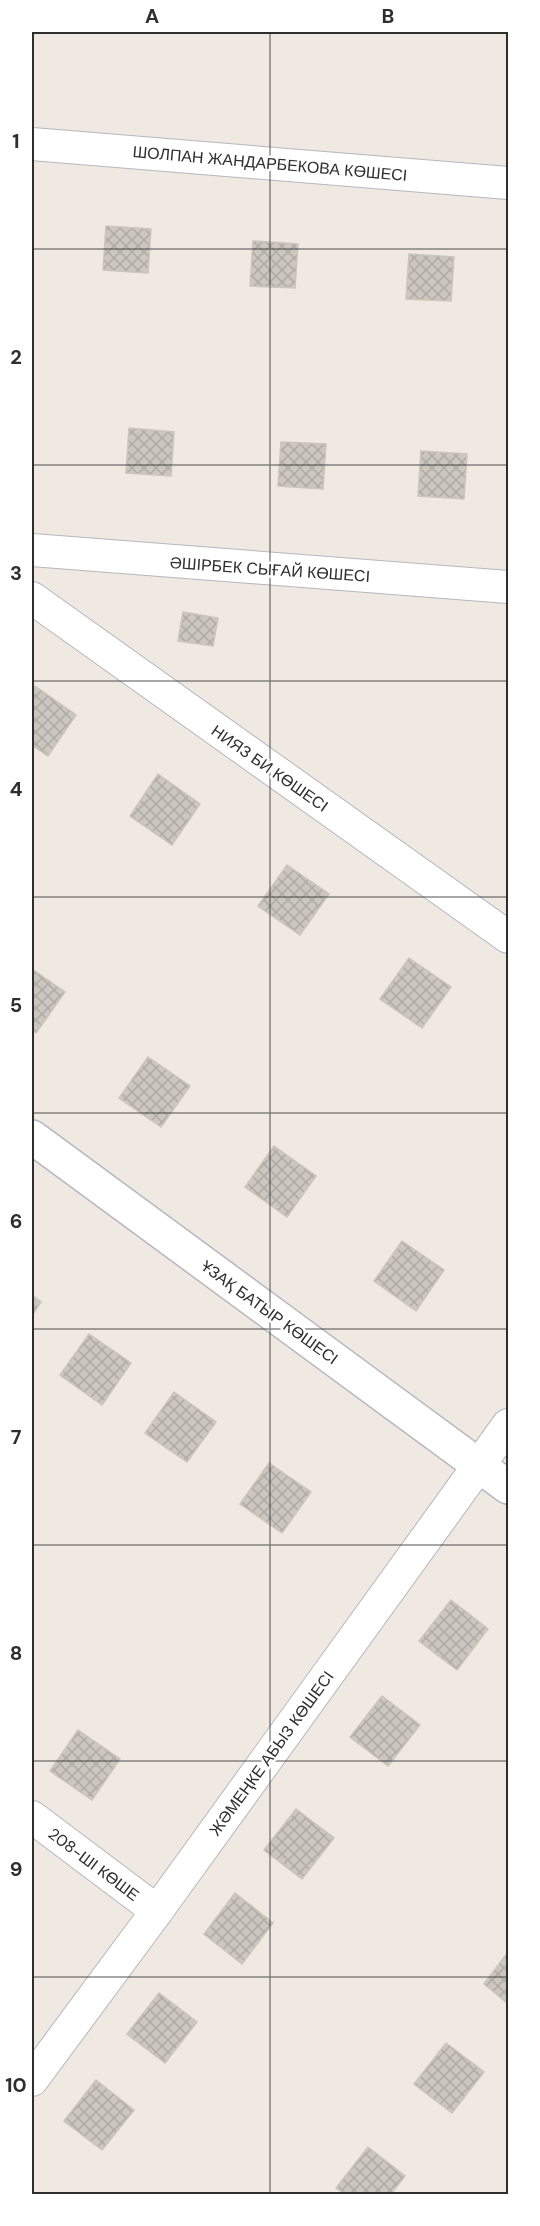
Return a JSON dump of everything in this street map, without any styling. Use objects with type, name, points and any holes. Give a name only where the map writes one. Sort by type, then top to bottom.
[{"type":"street","name":"ШОЛПАН ЖАНДАРБЕКОВА КӨШЕСІ","points":[[32,144],[508,183]]},
{"type":"street","name":"ӘШІРБЕК СЫҒАЙ КӨШЕСІ","points":[[32,550],[508,587]]},
{"type":"street","name":"НИЯЗ БИ КӨШЕСІ","points":[[32,598],[508,937]]},
{"type":"street","name":"ҰЗАҚ БАТЫР КӨШЕСІ","points":[[32,1137],[508,1487]]},
{"type":"street","name":"ЖӘМЕҢКЕ АБЫЗ КӨШЕСІ","points":[[32,2080],[508,1425]]},
{"type":"street","name":"208-ШІ КӨШЕ","points":[[32,1817],[157,1911]]},
{"type":"building","points":[[106,226],[151,229],[148,273],[103,270]]},
{"type":"building","points":[[253,241],[298,244],[295,288],[250,286]]},
{"type":"building","points":[[409,254],[454,257],[451,301],[406,299]]},
{"type":"building","points":[[129,428],[174,432],[171,476],[126,473]]},
{"type":"building","points":[[281,442],[326,444],[323,489],[278,486]]},
{"type":"building","points":[[421,451],[467,454],[464,499],[418,496]]},
{"type":"building","points":[[183,612],[218,618],[213,646],[178,641]]},
{"type":"building","points":[[35,686],[76,715],[48,756],[32,745],[32,690]]},
{"type":"building","points":[[158,774],[200,804],[172,845],[130,816]]},
{"type":"building","points":[[287,865],[329,894],[300,935],[258,906]]},
{"type":"building","points":[[409,958],[451,987],[422,1028],[380,999]]},
{"type":"building","points":[[32,969],[65,992],[36,1033],[32,1030]]},
{"type":"building","points":[[148,1057],[190,1086],[161,1127],[119,1098]]},
{"type":"building","points":[[274,1146],[316,1176],[287,1217],[245,1187]]},
{"type":"building","points":[[402,1241],[444,1270],[416,1311],[374,1281]]},
{"type":"building","points":[[32,1295],[41,1302],[32,1316]]},
{"type":"building","points":[[89,1334],[131,1363],[102,1405],[60,1375]]},
{"type":"building","points":[[174,1392],[216,1422],[187,1462],[145,1433]]},
{"type":"building","points":[[269,1463],[311,1492],[282,1533],[240,1504]]},
{"type":"building","points":[[451,1600],[488,1629],[457,1670],[419,1641]]},
{"type":"building","points":[[382,1696],[420,1725],[388,1766],[350,1737]]},
{"type":"building","points":[[78,1730],[120,1759],[92,1800],[50,1771]]},
{"type":"building","points":[[296,1809],[334,1838],[302,1879],[264,1850]]},
{"type":"building","points":[[235,1893],[273,1923],[242,1964],[204,1934]]},
{"type":"building","points":[[508,1952],[508,2004],[484,1984]]},
{"type":"building","points":[[159,1993],[197,2022],[165,2063],[127,2034]]},
{"type":"building","points":[[446,2043],[484,2072],[452,2113],[414,2084]]},
{"type":"building","points":[[96,2080],[134,2110],[102,2150],[64,2121]]},
{"type":"building","points":[[368,2147],[405,2176],[391,2194],[345,2194],[336,2188]]}]
